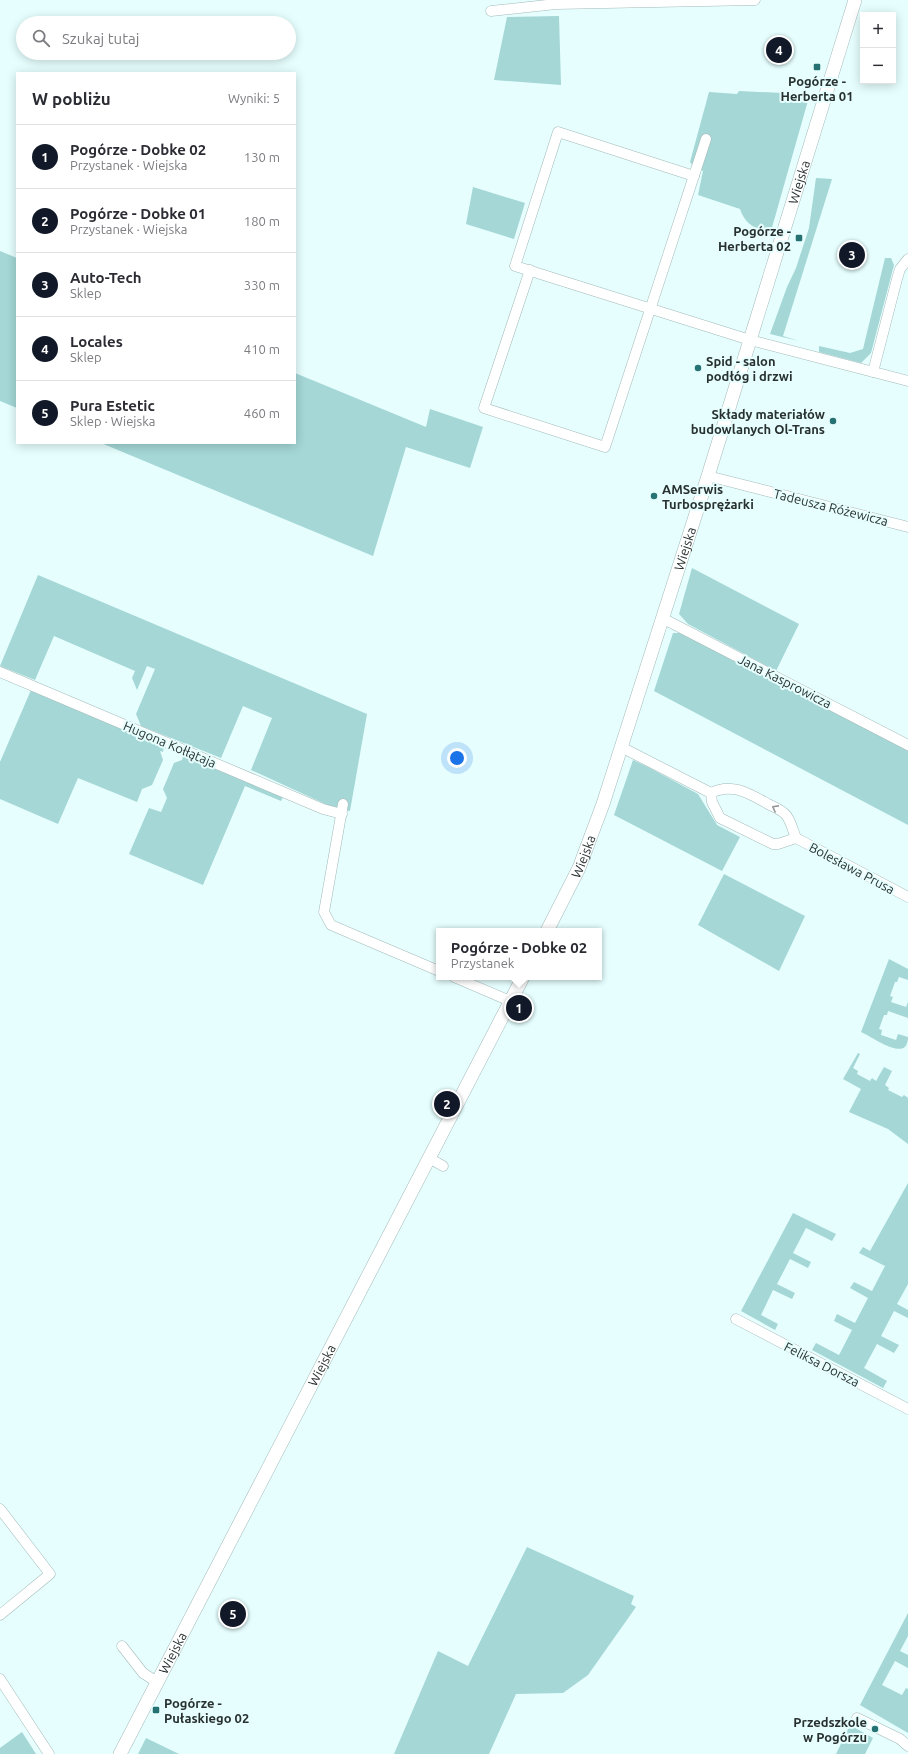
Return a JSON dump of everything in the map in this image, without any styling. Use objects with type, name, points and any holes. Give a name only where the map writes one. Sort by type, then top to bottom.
[{"type":"street","points":[[491,11],[556,4],[755,0]]},
{"type":"street","name":"Wiejska","points":[[549,928],[579,868],[603,804],[708,476],[855,0]]},
{"type":"street","points":[[694,176],[558,132],[515,266],[750,340],[908,381]]},
{"type":"street","points":[[530,270],[484,408],[605,447],[706,140]]},
{"type":"street","points":[[873,372],[900,269],[908,259]]},
{"type":"street","name":"Tadeusza Różewicza","points":[[708,476],[908,527]]},
{"type":"street","name":"Jana Kasprowicza","points":[[662,618],[908,745]]},
{"type":"street","name":"Hugona Kołłątaja","points":[[0,672],[323,809],[342,809],[324,912],[330,925],[436,969]]},
{"type":"street","points":[[621,747],[711,793]]},
{"type":"street","name":"Bolesława Prusa","points":[[796,838],[778,844],[773,844],[725,822],[715,811],[711,793],[719,789],[735,789],[745,792],[779,810],[789,819],[796,838],[908,897]]},
{"type":"street","points":[[461,980],[510,1001]]},
{"type":"street","name":"Wiejska","points":[[120,1754],[521,980]]},
{"type":"street","points":[[429,1158],[443,1166]]},
{"type":"street","name":"Feliksa Dorsza","points":[[736,1319],[908,1409]]},
{"type":"street","points":[[0,1509],[50,1574],[0,1614]]},
{"type":"street","points":[[122,1646],[143,1673],[157,1682]]},
{"type":"street","points":[[0,1680],[49,1754]]},
{"type":"street","points":[[857,1718],[900,1739],[908,1746]]},
{"type":"shaded area","points":[[559,16],[561,85],[494,80],[507,17]]},
{"type":"shaded area","points":[[739,91],[804,94],[809,97],[771,231],[755,228],[745,219],[740,209],[698,195],[703,171],[693,166],[690,162],[709,92],[737,94]]},
{"type":"shaded area","points":[[816,178],[832,179],[783,336],[799,341],[770,334],[787,287],[796,268],[809,228]]},
{"type":"shaded area","points":[[473,187],[525,203],[514,239],[466,224]]},
{"type":"shaded area","points":[[0,251],[16,258],[16,408],[0,401]]},
{"type":"shaded area","points":[[885,258],[891,258],[894,265],[871,353],[861,363],[819,352],[819,346],[850,353],[863,349]]},
{"type":"shaded area","points":[[296,373],[426,427],[430,409],[483,427],[470,468],[406,447],[373,556],[103,444],[296,444]]},
{"type":"shaded area","points":[[692,568],[799,624],[776,671],[688,624],[679,614]]},
{"type":"shaded area","points":[[38,575],[367,714],[350,811],[334,808],[251,770],[272,718],[243,706],[221,758],[141,726],[136,714],[155,669],[147,666],[137,690],[132,678],[135,671],[54,636],[35,680],[0,666]]},
{"type":"shaded area","points":[[673,633],[682,633],[908,751],[908,825],[654,691]]},
{"type":"shaded area","points":[[31,690],[163,744],[163,752],[160,751],[163,760],[152,785],[142,789],[137,802],[78,778],[58,824],[0,799],[0,762]]},
{"type":"shaded area","points":[[183,756],[189,757],[284,795],[281,801],[245,786],[203,885],[129,854],[149,808],[161,812],[167,798],[163,789],[174,763],[182,760]]},
{"type":"shaded area","points":[[633,760],[698,794],[717,825],[740,837],[722,871],[614,815]]},
{"type":"shaded area","points":[[724,874],[805,916],[779,971],[698,925]]},
{"type":"shaded area","points":[[889,959],[908,969],[908,980],[899,977],[897,982],[895,982],[890,996],[893,997],[891,1002],[906,1007],[908,1002],[908,1018],[888,1011],[887,1015],[884,1015],[879,1029],[882,1030],[881,1035],[896,1040],[898,1034],[908,1037],[906,1045],[902,1048],[896,1049],[861,1032]]},
{"type":"shaded area","points":[[858,1053],[860,1054],[853,1068],[858,1071],[857,1074],[870,1081],[872,1078],[876,1081],[884,1067],[892,1071],[885,1085],[889,1088],[888,1090],[902,1097],[904,1095],[908,1098],[908,1144],[888,1129],[849,1112],[861,1089],[843,1079]]},
{"type":"shaded area","points":[[908,1183],[908,1284],[897,1304],[908,1310],[908,1318],[894,1311],[881,1336],[899,1345],[894,1353],[877,1344],[864,1368],[887,1381],[883,1388],[812,1350],[816,1343],[839,1355],[852,1330],[834,1321],[837,1314],[855,1323],[868,1298],[850,1288],[854,1282],[872,1291],[885,1266],[859,1253],[863,1247],[870,1251]]},
{"type":"shaded area","points":[[793,1213],[836,1234],[832,1241],[806,1228],[793,1253],[811,1262],[808,1268],[790,1259],[777,1284],[795,1293],[792,1299],[773,1290],[761,1315],[778,1324],[775,1330],[741,1311]]},
{"type":"shaded area","points":[[527,1547],[634,1596],[631,1604],[636,1607],[588,1675],[563,1693],[516,1694],[489,1754],[394,1754],[438,1651],[468,1666]]},
{"type":"shaded area","points":[[908,1613],[908,1636],[900,1651],[908,1655],[908,1668],[895,1661],[882,1685],[902,1695],[906,1688],[908,1689],[908,1733],[860,1705]]},
{"type":"shaded area","points":[[850,1725],[873,1738],[865,1754],[836,1754]]},
{"type":"shaded area","points":[[22,1732],[36,1754],[0,1754],[0,1748]]},
{"type":"shaded area","points":[[146,1738],[179,1754],[138,1754]]},
{"type":"place","name":"Locales","points":[[779,50]]},
{"type":"place","name":"Pogórze - Herberta 01","points":[[817,67]]},
{"type":"place","name":"Pogórze - Herberta 02","points":[[799,238]]},
{"type":"place","name":"Auto-Tech","points":[[852,255]]},
{"type":"place","name":"Spid - salon podłóg i drzwi","points":[[698,368]]},
{"type":"place","name":"Składy materiałów budowlanych Ol-Trans","points":[[833,421]]},
{"type":"place","name":"AMSerwis Turbosprężarki","points":[[654,496]]},
{"type":"place","name":"Pogórze - Dobke 02","points":[[519,1008]]},
{"type":"place","name":"Pogórze - Dobke 01","points":[[447,1104]]},
{"type":"place","name":"Pura Estetic","points":[[233,1614]]},
{"type":"place","name":"Pogórze - Pułaskiego 02","points":[[156,1710]]},
{"type":"place","name":"Przedszkole w Pogórzu","points":[[875,1729]]}]
